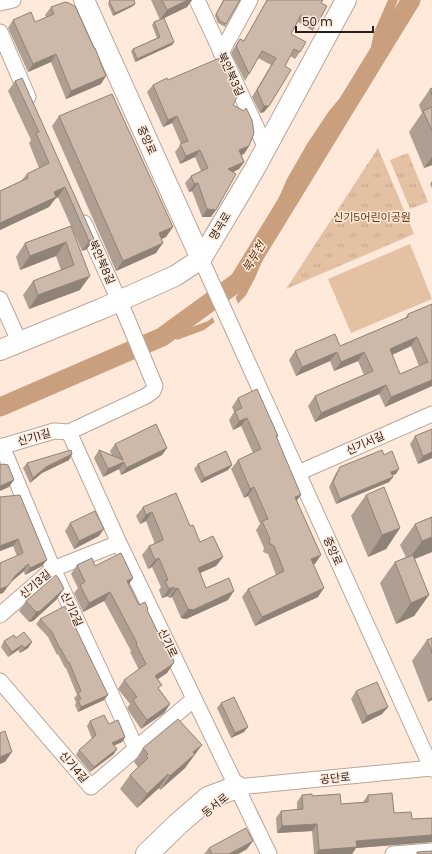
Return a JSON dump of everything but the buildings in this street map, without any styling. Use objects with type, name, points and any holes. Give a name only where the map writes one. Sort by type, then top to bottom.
[{"type":"highway","name":"동서로","points":[[147,854],[208,798],[238,787]]},
{"type":"highway","name":"동서로","points":[[162,854],[203,814],[238,787]]},
{"type":"main road","name":"명곡로","points":[[0,350],[20,341],[122,308],[201,259],[266,148],[346,0]]},
{"type":"main road","name":"중앙로","points":[[89,2],[201,259]]},
{"type":"street","points":[[0,3],[13,0]]},
{"type":"street","name":"북안북3길","points":[[197,0],[266,148]]},
{"type":"street","points":[[221,53],[250,0]]},
{"type":"street","points":[[0,32],[35,112]]},
{"type":"street","name":"북안북8길","points":[[69,432],[146,396],[153,391],[155,386],[80,214]]},
{"type":"street","name":"중앙로","points":[[201,259],[432,768]]},
{"type":"street","points":[[0,299],[20,341]]},
{"type":"street","name":"신기서길","points":[[298,473],[432,414]]},
{"type":"street","name":"신기1길","points":[[1,446],[54,430],[69,432]]},
{"type":"street","name":"신기로","points":[[69,432],[119,544],[238,787],[268,854]]},
{"type":"street","name":"신기2길","points":[[1,446],[53,569],[136,748]]},
{"type":"street","name":"신기3길","points":[[0,616],[53,569],[119,544]]},
{"type":"street","name":"신기4길","points":[[0,681],[91,787],[194,698]]},
{"type":"street","name":"공단로","points":[[238,787],[432,768]]},
{"type":"street","points":[[393,854],[432,851]]},
{"type":"green space","name":"신기5어린이공원","points":[[378,148],[414,234],[286,289]]},
{"type":"green space","points":[[408,153],[428,202],[410,209],[390,160]]},
{"type":"green space","points":[[410,244],[432,299],[351,333],[328,279]]},
{"type":"shaded area","points":[[388,0],[398,0],[378,55],[335,123],[308,160],[287,196],[276,219],[263,259],[246,295],[236,306],[204,330],[177,340],[173,334],[208,321],[235,298],[256,267],[261,239],[287,179],[307,144],[329,111],[361,73],[369,57],[374,32]]},
{"type":"pier","points":[[235,296],[239,306],[216,325],[212,316]]},
{"type":"waterway","name":"북부천","points":[[0,407],[162,337],[239,281],[411,0]]}]
